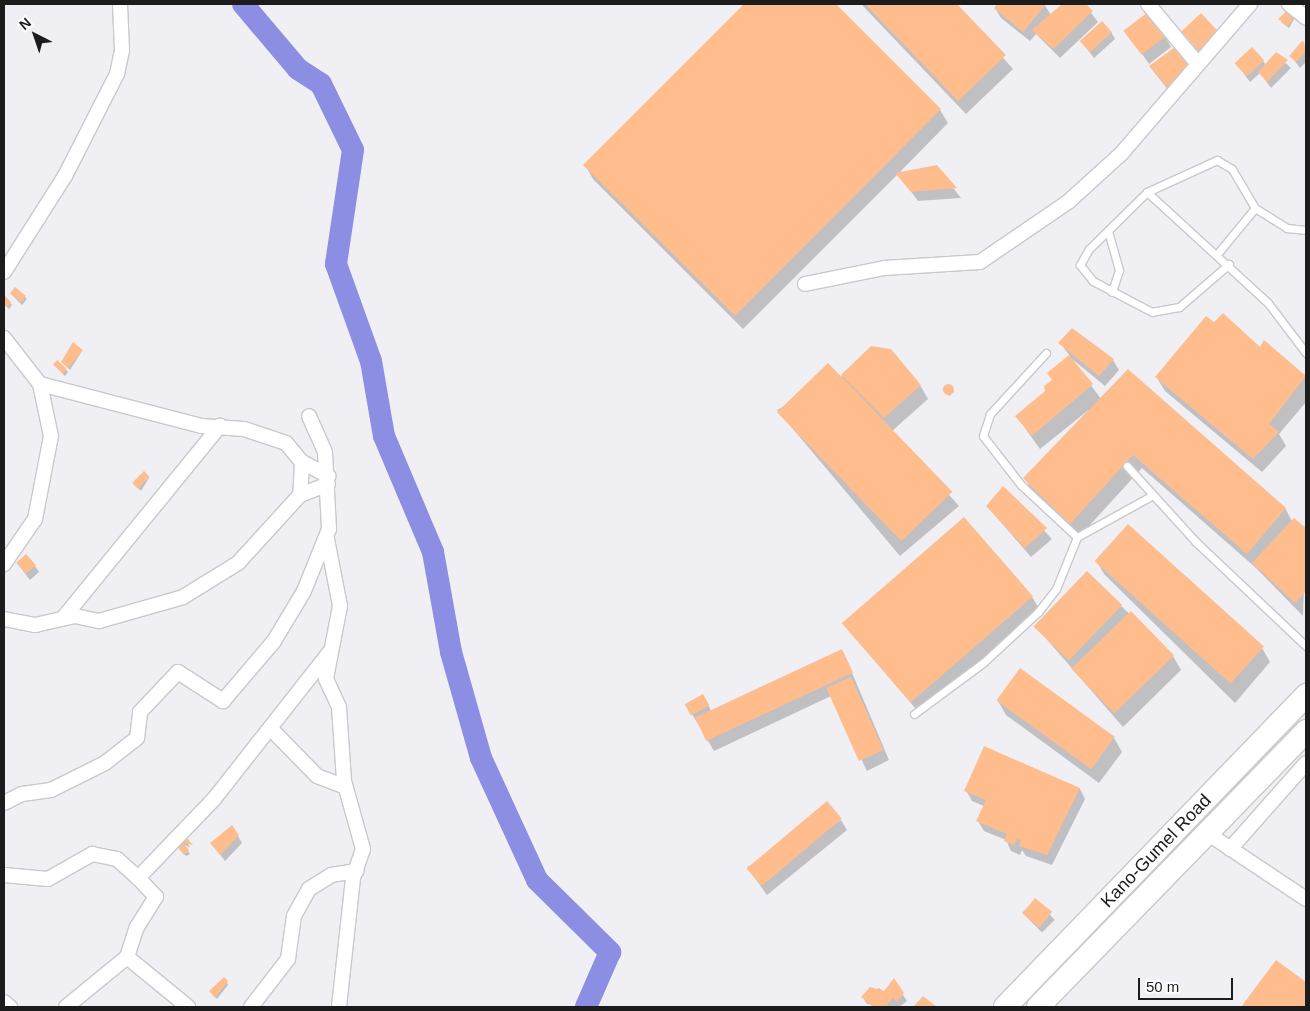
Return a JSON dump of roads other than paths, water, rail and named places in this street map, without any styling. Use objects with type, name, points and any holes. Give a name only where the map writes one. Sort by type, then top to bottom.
[{"type":"main road","name":"Kano-Gumel Road","points":[[1005,1007],[1306,695]]},
{"type":"main road","name":"Kano-Gumel Road","points":[[1038,1007],[1306,731]]},
{"type":"street","points":[[4,272],[65,176],[117,74],[122,50],[120,4]]},
{"type":"street","points":[[1148,4],[1197,63]]},
{"type":"street","points":[[805,284],[884,268],[980,262],[1092,180],[1141,132],[1197,63],[1250,4]]},
{"type":"street","points":[[1289,4],[1306,18]]},
{"type":"street","points":[[4,338],[40,384],[48,409],[50,455],[35,519],[4,564]]},
{"type":"street","points":[[40,384],[201,426],[220,426],[286,443],[302,462],[328,480]]},
{"type":"street","points":[[309,416],[325,452],[328,480],[327,538],[340,606],[329,653],[326,680],[339,708],[345,787],[363,849],[357,871],[339,1007]]},
{"type":"street","points":[[64,617],[220,426]]},
{"type":"street","points":[[300,495],[302,462]]},
{"type":"street","points":[[4,619],[35,626],[64,617],[99,621],[183,597],[238,563],[300,495],[328,480]]},
{"type":"street","points":[[4,803],[22,794],[51,790],[105,763],[137,738],[140,712],[178,672],[223,702],[274,641],[304,591],[327,538]]},
{"type":"street","points":[[138,878],[214,799],[272,729],[329,653]]},
{"type":"street","points":[[272,729],[318,776],[345,787]]},
{"type":"street","points":[[1230,849],[1306,763]]},
{"type":"street","points":[[1207,833],[1306,899]]},
{"type":"street","points":[[4,876],[48,879],[92,854],[117,859],[156,897],[137,927],[127,957],[66,1007]]},
{"type":"street","points":[[251,1007],[288,959],[294,916],[308,889],[331,875],[357,871]]},
{"type":"street","points":[[127,957],[188,1007]]},
{"type":"street","points":[[4,1002],[10,1007]]},
{"type":"lane","points":[[1229,264],[1197,296],[1166,312],[1152,312],[1112,292],[1085,275],[1080,265],[1108,231],[1147,192],[1217,160],[1232,168],[1255,208],[1287,228],[1306,230]]},
{"type":"lane","points":[[1147,192],[1218,253],[1268,303],[1306,353]]},
{"type":"lane","points":[[1218,253],[1255,208]]},
{"type":"lane","points":[[1108,231],[1119,270],[1112,292]]},
{"type":"lane","points":[[1046,353],[990,414],[983,436],[1021,485],[1078,537]]},
{"type":"lane","points":[[1127,466],[1151,496],[1306,646]]},
{"type":"lane","points":[[914,714],[984,662],[1038,612],[1056,589],[1078,537],[1151,496]]},
{"type":"waterway","points":[[243,4],[298,69],[321,84],[353,150],[336,264],[371,361],[384,436],[433,552],[451,652],[481,758],[537,880],[610,952],[586,1007]]}]
